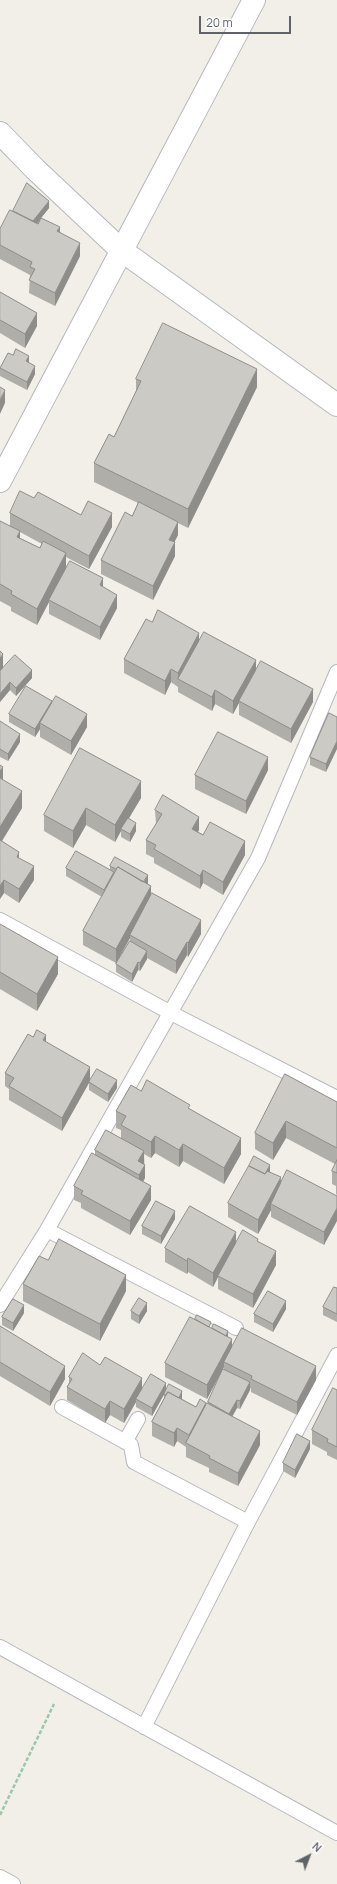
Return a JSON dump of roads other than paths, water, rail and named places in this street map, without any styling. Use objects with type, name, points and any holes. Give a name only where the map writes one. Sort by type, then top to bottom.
[{"type":"street","points":[[0,481],[254,0]]},
{"type":"street","points":[[0,133],[35,169],[121,250],[337,405]]},
{"type":"lane","points":[[0,1306],[47,1230],[258,858],[337,672]]},
{"type":"lane","points":[[0,920],[171,1013],[337,1098]]},
{"type":"lane","points":[[47,1230],[236,1328]]},
{"type":"lane","points":[[144,1726],[248,1522],[337,1355]]},
{"type":"lane","points":[[62,1407],[131,1445],[134,1462],[248,1522]]},
{"type":"lane","points":[[125,1442],[138,1419]]},
{"type":"lane","points":[[0,1647],[337,1833]]},
{"type":"lane","points":[[0,1877],[12,1884]]}]
